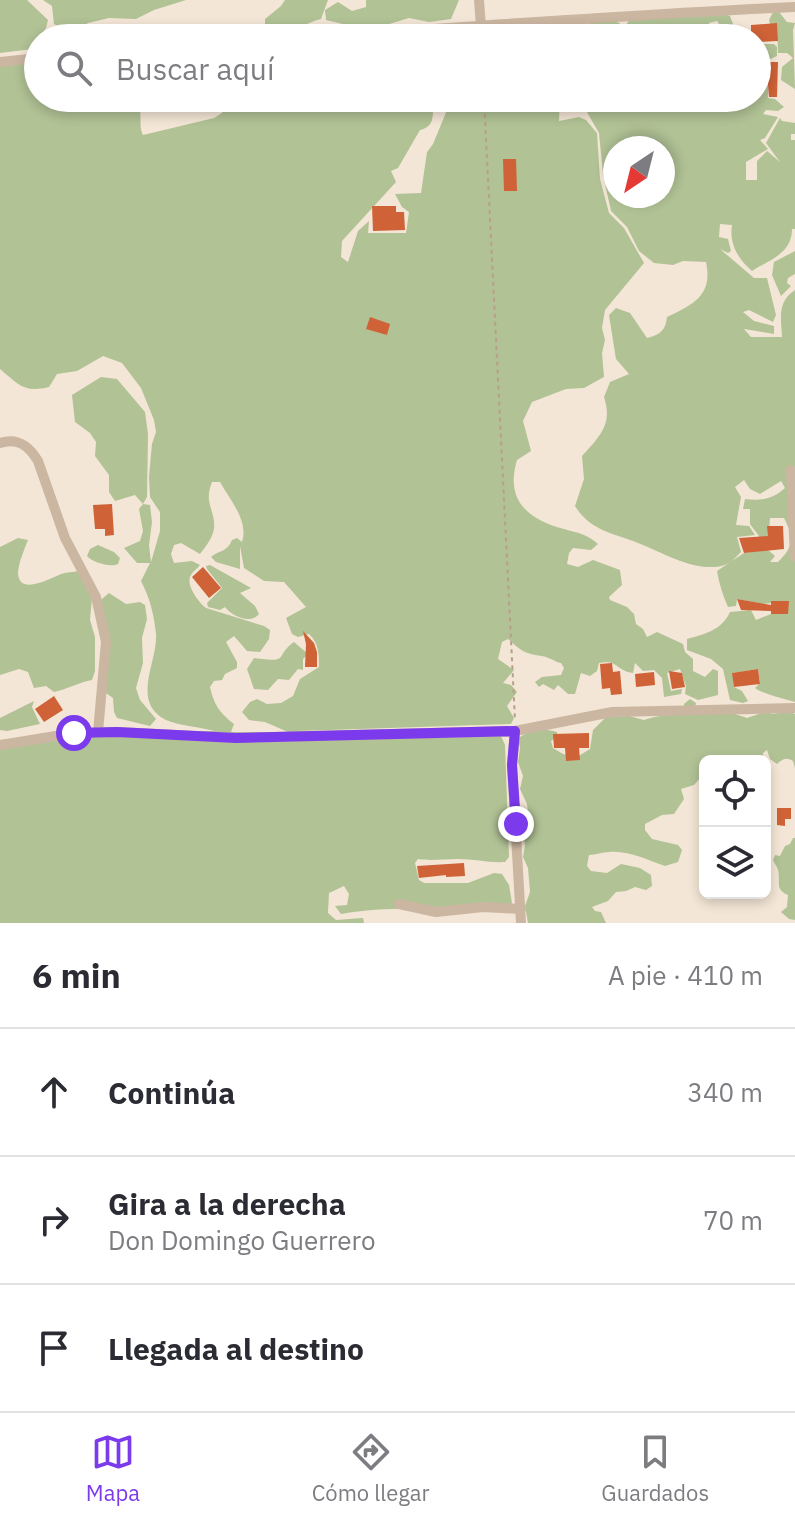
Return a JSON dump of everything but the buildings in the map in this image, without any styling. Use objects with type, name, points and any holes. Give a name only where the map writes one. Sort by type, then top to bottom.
[{"type":"street","points":[[479,0],[481,24]]},
{"type":"street","points":[[513,24],[610,15],[795,7]]},
{"type":"street","points":[[0,62],[24,59]]},
{"type":"street","points":[[0,443],[23,443],[31,449],[65,538],[96,597],[106,642],[98,732]]},
{"type":"street","points":[[791,470],[795,557]]},
{"type":"street","points":[[0,745],[98,732],[236,738],[515,731],[612,712],[795,708]]},
{"type":"street","points":[[515,731],[512,765],[521,923]]},
{"type":"street","points":[[399,904],[436,912],[483,907],[521,909]]},
{"type":"path","points":[[485,112],[515,731]]},
{"type":"green space","points":[[0,0],[27,0],[48,20],[47,24],[24,24],[24,50],[0,53]]},
{"type":"green space","points":[[43,0],[186,0],[136,19],[109,18],[86,24],[54,24],[52,6]]},
{"type":"green space","points":[[285,0],[328,0],[321,19],[308,24],[265,24],[265,19]]},
{"type":"green space","points":[[366,0],[459,0],[451,19],[429,22],[409,18],[389,24],[342,24],[326,20],[325,10],[338,2],[352,11],[366,7]]},
{"type":"green space","points":[[773,12],[779,12],[787,22],[795,23],[795,89],[781,80],[782,67],[793,58],[787,53],[778,53],[777,24],[770,24],[769,20]]},
{"type":"green space","points":[[720,13],[730,16],[733,24],[627,24],[630,19]]},
{"type":"green space","points":[[605,19],[620,23],[588,24]]},
{"type":"green space","points":[[771,44],[777,47],[777,56],[771,59]]},
{"type":"green space","points":[[24,61],[24,112],[140,112],[143,135],[214,118],[222,112],[433,112],[431,122],[420,130],[398,168],[391,171],[396,182],[342,241],[341,257],[348,262],[358,231],[369,221],[368,233],[406,233],[409,212],[402,207],[395,194],[421,193],[427,152],[446,112],[559,112],[559,121],[579,117],[586,120],[597,133],[603,208],[608,208],[624,228],[644,263],[605,310],[602,328],[605,340],[602,353],[604,377],[584,388],[566,389],[532,402],[523,421],[531,451],[517,460],[514,486],[522,506],[539,520],[586,536],[598,544],[591,550],[573,548],[567,564],[578,567],[593,560],[620,570],[622,585],[609,597],[610,600],[627,607],[634,614],[636,624],[647,637],[657,632],[683,644],[685,652],[693,659],[693,671],[705,677],[713,669],[718,671],[718,695],[698,700],[685,694],[686,686],[680,669],[667,673],[671,691],[682,689],[681,694],[664,697],[662,678],[654,670],[643,671],[635,663],[633,673],[610,662],[599,663],[597,671],[590,676],[581,673],[575,694],[568,694],[558,685],[554,690],[543,684],[539,687],[535,682],[542,677],[561,675],[564,668],[561,663],[524,651],[508,639],[502,642],[498,659],[514,670],[503,683],[511,685],[517,692],[507,706],[514,718],[511,724],[298,731],[501,736],[505,745],[509,857],[505,862],[418,859],[415,863],[419,880],[424,883],[468,883],[494,873],[502,874],[509,885],[512,903],[507,909],[382,909],[341,914],[335,906],[347,905],[349,894],[344,886],[329,893],[328,913],[336,920],[363,918],[364,923],[0,923],[0,740],[95,731],[215,731],[166,720],[155,712],[150,703],[148,681],[156,634],[151,607],[141,581],[150,563],[137,563],[124,548],[140,541],[143,531],[139,509],[143,504],[150,505],[151,562],[160,531],[160,512],[150,497],[149,477],[156,432],[141,388],[122,363],[103,356],[77,371],[57,374],[49,387],[28,388],[0,369],[0,63]],"holes":[[[212,482],[220,482],[243,526],[242,542],[237,538],[232,540],[226,549],[211,557],[216,562],[240,569],[240,546],[244,568],[264,581],[284,582],[306,607],[286,618],[292,634],[298,637],[309,634],[318,649],[319,667],[300,679],[293,696],[281,703],[267,704],[257,699],[242,712],[249,720],[265,722],[288,732],[231,732],[234,724],[218,708],[210,687],[214,681],[222,680],[225,674],[237,668],[226,642],[234,636],[247,651],[260,652],[269,639],[270,630],[206,608],[196,597],[190,583],[191,575],[200,565],[192,561],[174,563],[171,554],[174,545],[181,543],[200,554],[207,545],[214,529],[209,502]]]},
{"type":"green space","points":[[771,98],[775,99],[784,107],[771,110]]},
{"type":"green space","points":[[587,112],[764,112],[763,114],[778,117],[765,138],[760,140],[768,149],[746,162],[746,180],[757,180],[757,161],[767,151],[780,162],[766,143],[780,118],[795,123],[795,134],[791,134],[791,140],[795,140],[795,229],[792,229],[788,245],[752,271],[736,251],[732,225],[720,224],[719,237],[728,239],[731,251],[728,253],[720,249],[754,278],[767,278],[776,315],[773,322],[749,310],[743,312],[754,321],[774,326],[774,334],[744,329],[751,337],[782,337],[783,305],[795,290],[795,702],[755,688],[760,683],[758,669],[733,673],[734,687],[742,691],[748,701],[730,700],[723,669],[711,659],[687,650],[687,639],[718,627],[730,612],[751,610],[756,620],[771,614],[788,613],[788,601],[763,604],[737,599],[736,606],[728,607],[717,571],[731,562],[706,567],[684,562],[597,527],[575,506],[584,479],[582,456],[606,422],[604,397],[610,382],[629,374],[616,359],[609,315],[616,308],[630,313],[647,338],[664,329],[667,317],[693,303],[707,283],[706,262],[654,263],[639,251],[627,227],[610,208],[675,208],[675,136],[603,136],[603,175],[599,133]],"holes":[[[744,480],[750,489],[760,494],[781,481],[785,488],[776,495],[745,499],[743,509],[750,509],[750,524],[759,536],[759,542],[768,542],[770,518],[784,518],[790,531],[790,546],[778,562],[770,562],[775,556],[768,550],[744,553],[731,562],[741,552],[737,537],[755,535],[749,526],[736,525],[741,497],[735,487]]]},
{"type":"green space","points":[[795,251],[795,274],[788,278],[787,283],[791,286],[781,296],[772,275],[774,262]]},
{"type":"green space","points":[[101,377],[117,379],[145,412],[148,434],[147,497],[143,504],[135,495],[115,501],[109,492],[109,475],[95,456],[96,442],[75,422],[72,395]]},
{"type":"green space","points":[[18,538],[28,540],[18,572],[23,583],[36,584],[63,573],[81,571],[92,598],[90,620],[95,637],[95,671],[92,680],[54,692],[46,686],[34,688],[28,672],[19,669],[0,675],[0,547]]},
{"type":"green space","points":[[98,545],[114,552],[120,558],[118,564],[102,564],[87,556],[90,549]]},
{"type":"green space","points":[[210,565],[251,588],[240,593],[255,606],[259,614],[246,619],[225,607],[220,610],[208,607],[207,603],[222,588],[207,569],[206,566]]},
{"type":"green space","points":[[109,593],[126,604],[140,602],[145,605],[147,619],[142,638],[143,663],[136,688],[140,700],[156,719],[150,726],[117,718],[113,698],[103,691],[105,655],[96,604]]},
{"type":"green space","points":[[294,642],[308,654],[303,659],[303,670],[298,669],[289,680],[278,679],[268,690],[254,689],[247,669],[254,658],[278,659]]},
{"type":"green space","points":[[690,699],[696,703],[695,708],[726,711],[747,718],[765,712],[789,711],[795,714],[795,768],[793,761],[788,759],[777,764],[767,750],[763,755],[699,755],[699,779],[694,785],[681,789],[684,799],[674,814],[662,815],[645,824],[645,830],[652,839],[678,845],[682,850],[678,862],[665,866],[623,852],[589,855],[587,866],[591,871],[607,873],[621,864],[640,868],[651,875],[652,886],[646,890],[635,887],[616,892],[608,901],[592,907],[601,912],[606,923],[528,923],[525,906],[530,892],[528,868],[523,857],[522,824],[528,812],[520,789],[523,776],[518,762],[518,739],[536,731],[557,732],[557,737],[551,741],[553,748],[577,757],[590,749],[593,730],[606,717],[629,716],[644,720],[684,712],[684,704]]},
{"type":"green space","points":[[34,701],[32,707],[40,724],[0,730],[0,718]]},
{"type":"green space","points":[[793,838],[795,920],[781,912],[787,907],[788,895],[779,888],[778,870],[773,860],[775,855],[780,856]]},
{"type":"route","points":[[74,733],[236,738],[515,731],[512,765],[516,824]]}]
